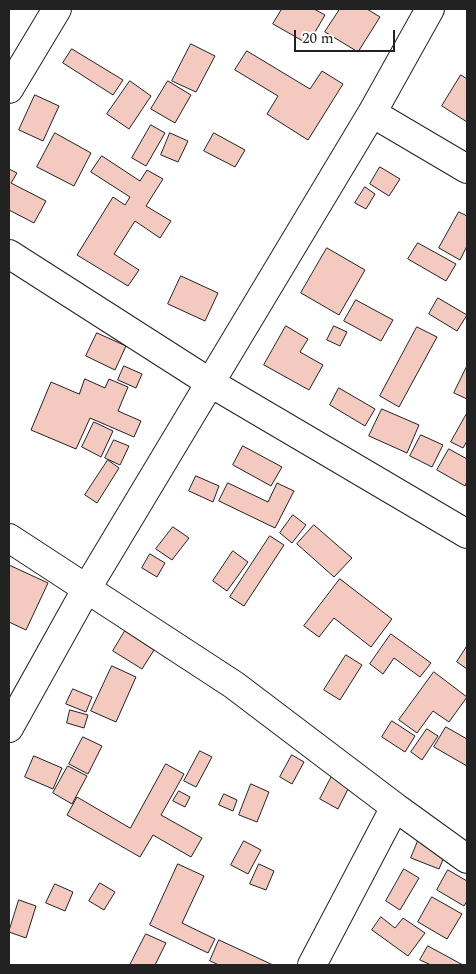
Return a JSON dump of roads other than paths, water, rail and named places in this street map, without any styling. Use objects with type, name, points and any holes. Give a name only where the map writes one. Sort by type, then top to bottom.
[{"type":"street","points":[[9,89],[57,9]]},
{"type":"street","points":[[9,728],[87,588],[372,113],[430,9]]},
{"type":"street","points":[[372,113],[467,169]]},
{"type":"street","points":[[9,254],[209,382],[467,534]]},
{"type":"street","points":[[9,538],[234,685],[467,859]]},
{"type":"street","points":[[312,965],[395,807]]}]
